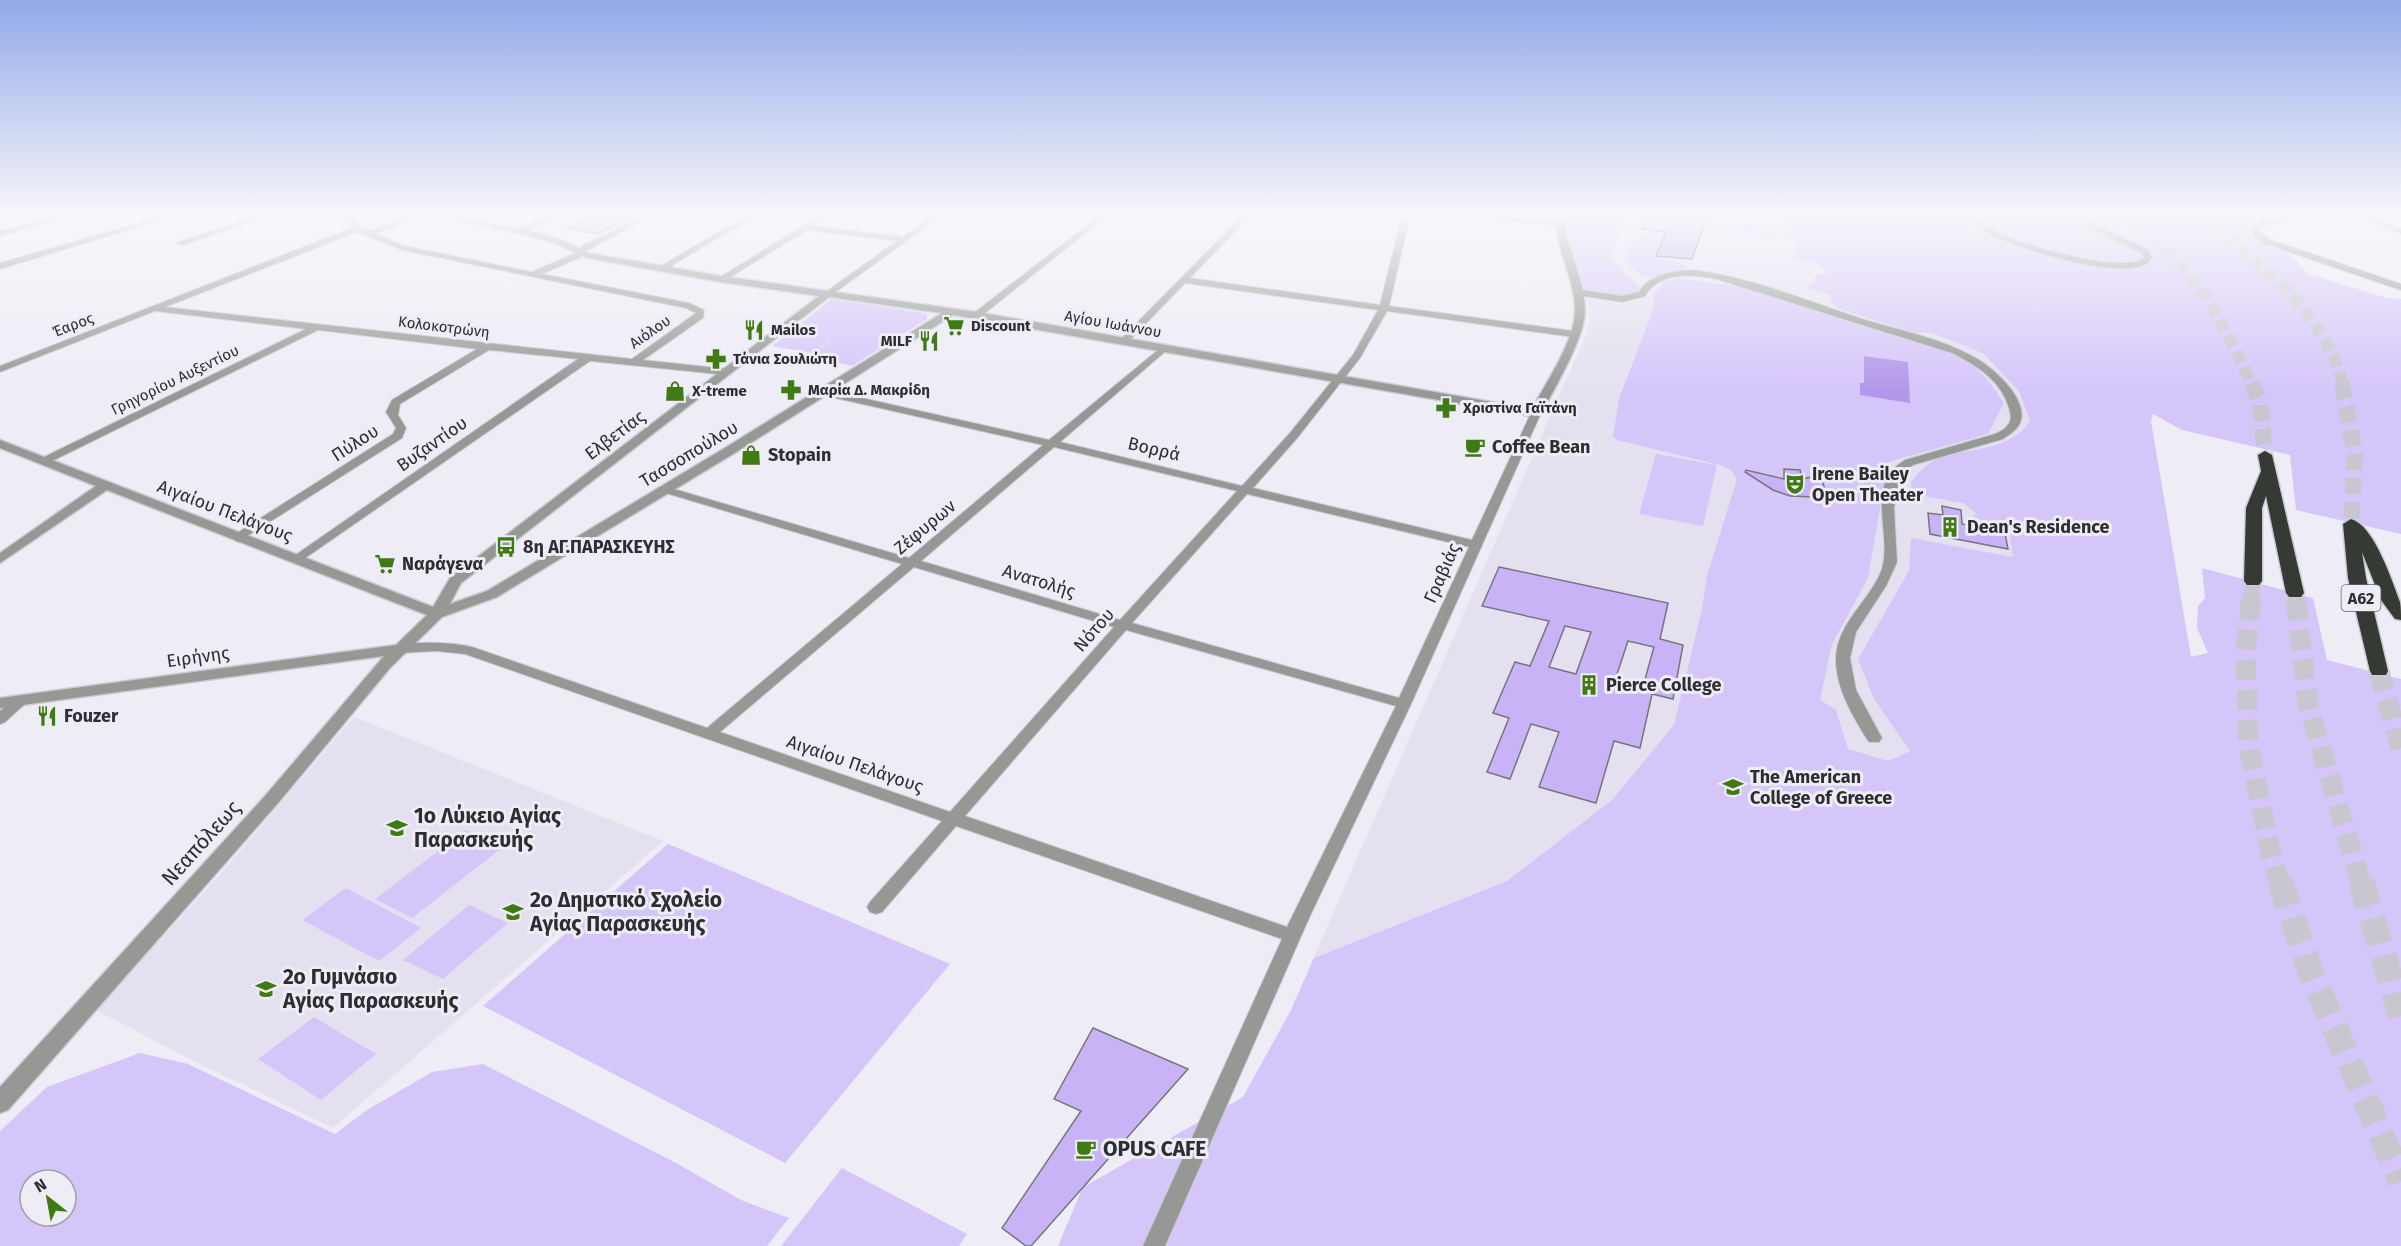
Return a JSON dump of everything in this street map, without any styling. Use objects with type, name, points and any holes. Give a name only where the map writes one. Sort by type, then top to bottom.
[{"type":"highway","points":[[2265,455],[2295,593]]},
{"type":"highway","points":[[2253,581],[2254,508],[2267,472]]},
{"type":"highway","name":"Α62","points":[[2379,671],[2357,578],[2351,524],[2369,545],[2390,600],[2401,615]]},
{"type":"street","name":"Έαρος","points":[[0,369],[242,274]]},
{"type":"street","name":"Αιόλου","points":[[528,274],[689,306],[702,312],[700,316],[633,363]]},
{"type":"street","name":"Αγίου Ιωάννου","points":[[698,274],[977,315],[1536,413]]},
{"type":"street","points":[[721,279],[729,274]]},
{"type":"street","points":[[827,294],[854,274]]},
{"type":"street","points":[[977,315],[1029,274]]},
{"type":"street","points":[[1124,341],[1188,274]]},
{"type":"street","name":"Νότου","points":[[876,907],[1123,625],[1246,489],[1358,356],[1384,308],[1392,274]]},
{"type":"street","name":"Γραβιάς","points":[[1155,1246],[1292,936],[1404,704],[1580,319],[1573,274]]},
{"type":"street","points":[[1577,292],[1629,298],[1642,294],[1647,285],[1665,277],[1679,274]]},
{"type":"street","points":[[1699,274],[1709,275],[1800,301],[1930,343],[1971,360],[1997,379],[2009,397],[2016,415],[2011,430],[1992,440],[1938,452],[1903,466],[1896,471],[1892,480],[1887,522],[1891,561],[1886,575],[1848,633],[1843,655],[1848,689],[1874,738]]},
{"type":"street","points":[[2363,274],[2401,287]]},
{"type":"street","points":[[1182,280],[1573,334]]},
{"type":"street","name":"Ελβετίας","points":[[437,614],[455,581],[827,294]]},
{"type":"street","name":"Κολοκοτρώνη","points":[[156,309],[728,372]]},
{"type":"street","name":"Τασσοπούλου","points":[[437,614],[492,594],[729,451],[952,311]]},
{"type":"street","name":"Γρηγορίου Αυξεντίου","points":[[44,461],[319,327]]},
{"type":"street","name":"Πύλου","points":[[238,538],[398,436],[401,428],[390,412],[396,402],[487,347]]},
{"type":"street","name":"Ζέφυρων","points":[[709,734],[1164,348]]},
{"type":"street","name":"Βυζαντίου","points":[[298,560],[587,358]]},
{"type":"street","name":"Βορρά","points":[[822,392],[1246,489],[1476,545]]},
{"type":"street","name":"Αιγαίου Πελάγους","points":[[0,444],[437,614]]},
{"type":"street","points":[[0,559],[106,485]]},
{"type":"street","name":"Ανατολής","points":[[663,489],[1123,625],[1404,704]]},
{"type":"street","name":"Νεαπόλεως","points":[[0,1103],[272,799],[384,665],[437,614]]},
{"type":"street","name":"Αιγαίου Πελάγους","points":[[401,649],[436,647],[467,650],[1292,936]]},
{"type":"street","name":"Ειρήνης","points":[[0,703],[401,649]]},
{"type":"street","points":[[0,719],[20,700]]},
{"type":"shaded area","points":[[1578,274],[1627,274],[1639,286],[1640,291],[1626,296],[1584,291]]},
{"type":"shaded area","name":"The American College of Greece","points":[[1582,274],[1943,274],[2042,401],[2079,875],[1181,1246],[1243,1097],[1290,1012],[1587,332],[1590,319]]},
{"type":"shaded area","points":[[1641,274],[1664,274],[1655,278]]},
{"type":"shaded area","name":"The American College of Greece","points":[[1816,274],[2309,274],[2387,298],[2401,299],[2401,534],[2296,510],[2290,455],[2182,430],[2153,414],[2151,421],[2191,657],[2208,653],[2197,628],[2198,606],[2205,598],[2202,568],[2313,598],[2327,660],[2401,679],[2401,1246],[1058,1246],[1083,1187],[1243,1097],[1290,1012],[1314,958],[1507,881],[1612,800],[1674,725],[1702,609],[1707,576],[1737,479],[1731,470],[1720,465],[1617,440],[1613,436],[1619,399],[1654,307],[1654,294],[1664,283],[1677,278],[1752,288],[1949,353],[1968,362],[1981,373],[2004,403],[1988,434],[1888,462],[1868,578],[1832,644],[1820,700],[1836,710],[1848,749],[1888,761],[1910,751],[1874,699],[1858,659],[1909,571],[1911,538],[2013,557],[2009,531],[1970,522],[1976,513],[1963,503],[1911,494],[1911,482],[1931,462],[1952,454],[2000,444],[2011,439],[2030,421],[2019,391],[1983,353],[1930,332],[1915,333],[1837,308],[1831,300],[1831,295],[1805,287],[1815,282]]},
{"type":"shaded area","points":[[831,299],[924,313],[927,314],[927,319],[852,366],[808,356],[830,342],[814,339],[829,342],[812,353],[772,346],[797,326],[816,334],[809,339],[818,334],[798,326]]},
{"type":"shaded area","points":[[1864,356],[1908,362],[1910,403],[1860,395],[1860,383],[1864,383]]},
{"type":"shaded area","points":[[1656,454],[1717,465],[1703,526],[1639,514]]},
{"type":"shaded area","points":[[354,717],[663,841],[333,1128],[186,1057],[96,1010],[219,876]]},
{"type":"shaded area","points":[[466,830],[503,847],[412,918],[375,899]]},
{"type":"shaded area","points":[[668,844],[950,964],[785,1163],[483,1006]]},
{"type":"shaded area","points":[[346,888],[421,928],[379,961],[302,920]]},
{"type":"shaded area","points":[[469,905],[508,923],[443,979],[403,960]]},
{"type":"shaded area","points":[[314,1017],[376,1054],[321,1100],[258,1059]]},
{"type":"shaded area","points":[[140,1053],[188,1064],[335,1134],[367,1110],[432,1072],[483,1064],[676,1163],[741,1200],[789,1218],[767,1246],[0,1246],[0,1131],[47,1087]]},
{"type":"shaded area","points":[[842,1168],[967,1234],[959,1246],[781,1246]]},
{"type":"building","name":"Irene Bailey Open Theater","points":[[1784,469],[1800,470],[1802,479],[1815,476],[1823,483],[1825,491],[1814,497],[1790,496],[1773,490],[1745,472],[1746,470],[1784,479]]},
{"type":"building","name":"Dean's Residence","points":[[1942,506],[1961,510],[1962,524],[2005,533],[2008,549],[1930,534],[1928,513],[1943,515]]},
{"type":"building","name":"Pierce College","points":[[1499,567],[1668,603],[1660,639],[1683,645],[1673,699],[1652,694],[1640,748],[1614,741],[1596,803],[1539,787],[1559,732],[1531,724],[1510,779],[1487,772],[1509,718],[1493,713],[1515,662],[1530,666],[1549,621],[1482,606]],"holes":[[[1565,626],[1591,632],[1576,674],[1549,667]],[[1628,641],[1654,647],[1642,690],[1614,683]]]},
{"type":"building","name":"OPUS CAFE","points":[[1093,1028],[1188,1069],[1031,1246],[1026,1246],[1002,1228],[1081,1111],[1054,1099]]},
{"type":"tunnel","points":[[2189,274],[2213,309],[2252,384]]},
{"type":"tunnel","points":[[2270,274],[2303,309],[2319,332],[2333,357],[2343,384]]},
{"type":"tunnel","points":[[2251,383],[2260,402],[2265,455]]},
{"type":"tunnel","points":[[2342,383],[2355,456],[2351,524]]},
{"type":"tunnel","points":[[2251,601],[2253,581]]},
{"type":"tunnel","points":[[2295,593],[2296,601]]},
{"type":"tunnel","points":[[2251,600],[2246,650],[2248,743],[2272,858],[2280,883]]},
{"type":"tunnel","points":[[2296,600],[2308,705],[2361,883]]},
{"type":"tunnel","points":[[2379,671],[2401,750]]},
{"type":"tunnel","points":[[2280,881],[2311,973],[2401,1181]]},
{"type":"tunnel","points":[[2361,881],[2401,1016]]},
{"type":"place","name":"Discount","points":[[954,326]]},
{"type":"place","name":"Mailos","points":[[754,330]]},
{"type":"place","name":"MILF","points":[[929,341]]},
{"type":"place","name":"Τάνια Σουλιώτη","points":[[716,359]]},
{"type":"place","name":"Μαρία Δ. Μακρίδη","points":[[791,390]]},
{"type":"place","name":"X-treme","points":[[675,391]]},
{"type":"place","name":"Χριστίνα Γαϊτάνη","points":[[1446,408]]},
{"type":"place","name":"Coffee Bean","points":[[1475,447]]},
{"type":"place","name":"Stopain","points":[[751,455]]},
{"type":"place","name":"Irene Bailey Open Theater","points":[[1795,484]]},
{"type":"place","name":"Dean's Residence","points":[[1950,527]]},
{"type":"place","name":"8η ΑΓ.ΠΑΡΑΣΚΕΥΗΣ","points":[[506,547]]},
{"type":"place","name":"Ναράγενα","points":[[385,564]]},
{"type":"place","name":"Pierce College","points":[[1589,685]]},
{"type":"place","name":"Fouzer","points":[[47,716]]},
{"type":"place","name":"The American College of Greece","points":[[1733,787]]},
{"type":"place","name":"1ο Λύκειο Αγίας Παρασκευής","points":[[397,828]]},
{"type":"place","name":"2ο Δημοτικό Σχολείο Αγίας Παρασκευής","points":[[513,912]]},
{"type":"place","name":"2ο Γυμνάσιο Αγίας Παρασκευής","points":[[266,989]]},
{"type":"place","name":"OPUS CAFE","points":[[1086,1149]]}]
